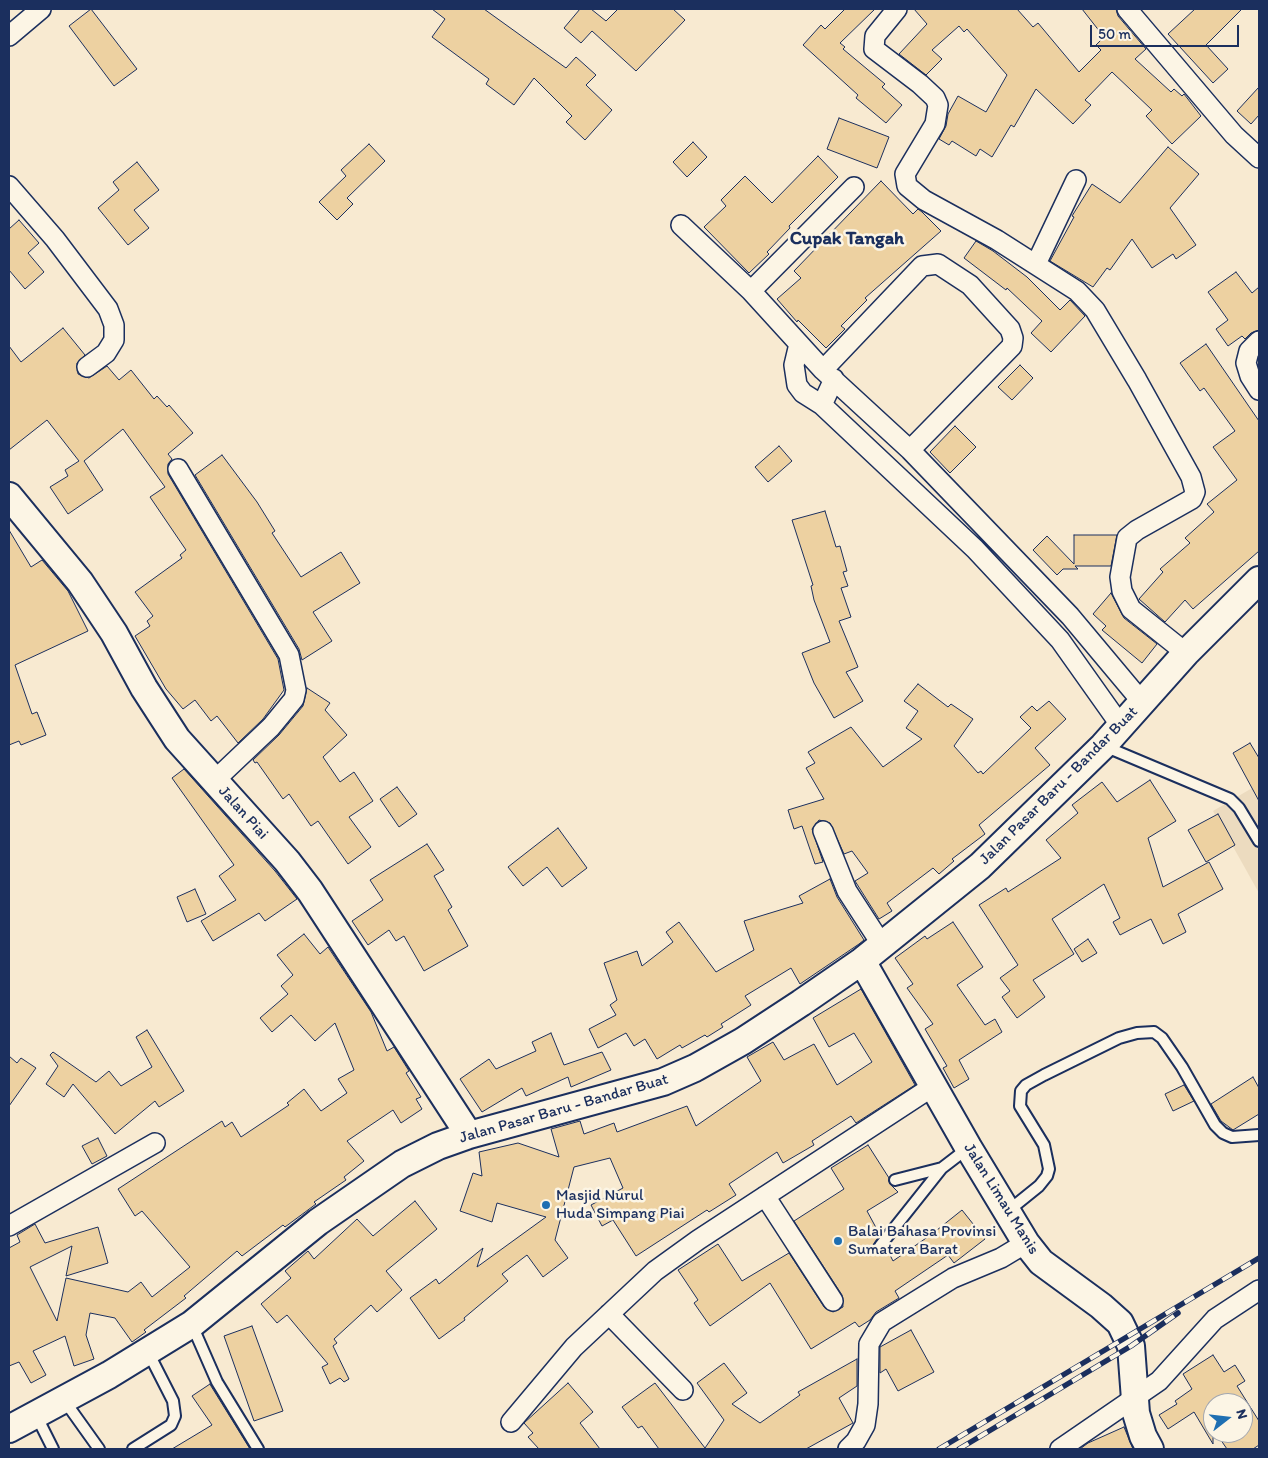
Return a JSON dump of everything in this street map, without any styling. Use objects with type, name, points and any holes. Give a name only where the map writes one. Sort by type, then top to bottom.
[{"type":"street","points":[[9,36],[41,9]]},
{"type":"street","points":[[897,9],[875,36],[874,49],[920,84],[935,98],[938,105],[935,124],[905,174],[907,186],[924,200],[997,240],[1077,291],[1095,310],[1191,476],[1195,492],[1192,499],[1137,530],[1128,538],[1120,577],[1122,591],[1131,610],[1186,653]]},
{"type":"street","points":[[1127,9],[1234,135],[1259,158]]},
{"type":"street","points":[[1036,264],[1076,180]]},
{"type":"street","points":[[9,186],[55,239],[108,309],[114,325],[114,340],[106,353],[87,367]]},
{"type":"street","points":[[751,291],[854,187]]},
{"type":"street","points":[[681,225],[751,291],[829,374],[910,450],[1070,616],[1142,702]]},
{"type":"street","points":[[822,405],[829,374],[922,266],[938,264],[970,285],[1010,328],[1013,338],[1012,346],[910,450]]},
{"type":"street","points":[[1259,341],[1249,351],[1246,363],[1250,376],[1259,390]]},
{"type":"street","points":[[799,344],[794,365],[797,386],[802,393],[822,405],[975,549],[1060,640],[1120,726]]},
{"type":"street","points":[[178,468],[289,655],[296,690],[294,698],[270,727],[214,781]]},
{"type":"street","name":"Jalan Piai","points":[[9,496],[80,582],[114,633],[144,688],[177,739],[287,861],[310,891],[469,1135]]},
{"type":"street","name":"Jalan Pasar Baru - Bandar Buat","points":[[9,1430],[64,1400],[192,1324],[318,1222],[364,1189],[416,1157],[438,1146],[469,1135],[663,1082],[695,1068],[743,1041],[862,961],[980,866],[1029,820],[1103,746],[1186,653],[1259,580]]},
{"type":"street","points":[[1060,640],[1070,616]]},
{"type":"street","points":[[823,832],[846,891],[882,945]]},
{"type":"street","name":"Jalan Limau Manis","points":[[862,961],[935,1085],[968,1147],[1026,1243],[1041,1262],[1101,1306],[1120,1323],[1131,1346],[1136,1413],[1143,1436],[1150,1449]]},
{"type":"street","points":[[511,1422],[574,1347],[655,1271],[765,1196],[935,1085]]},
{"type":"street","points":[[10,1220],[155,1143]]},
{"type":"street","points":[[765,1196],[834,1301]]},
{"type":"street","points":[[848,1449],[865,1425],[868,1404],[869,1344],[882,1322],[953,1278],[1001,1258],[1026,1243]]},
{"type":"street","points":[[1060,1449],[1159,1381],[1215,1319],[1259,1290]]},
{"type":"street","points":[[609,1314],[683,1390]]},
{"type":"lane","points":[[1103,746],[1230,799],[1239,808],[1259,841]]},
{"type":"lane","points":[[1008,1211],[1039,1186],[1047,1176],[1049,1169],[1044,1146],[1020,1106],[1021,1091],[1026,1085],[1120,1038],[1137,1033],[1154,1032],[1162,1038],[1219,1129],[1232,1138],[1259,1135]]},
{"type":"lane","points":[[880,1246],[942,1168],[968,1147]]},
{"type":"lane","points":[[895,1180],[942,1168]]},
{"type":"lane","points":[[192,1324],[217,1382],[258,1449]]},
{"type":"lane","points":[[133,1449],[171,1425],[174,1416],[173,1401],[148,1351]]},
{"type":"lane","points":[[64,1400],[99,1449]]},
{"type":"lane","points":[[36,1415],[53,1449]]},
{"type":"shaded area","points":[[1259,784],[1259,893],[1213,811]]},
{"type":"building","points":[[91,9],[137,69],[114,86],[69,26]]},
{"type":"building","points":[[432,9],[484,9],[566,68],[576,57],[596,75],[586,85],[612,110],[585,140],[566,122],[572,116],[534,78],[514,105],[486,84],[489,79],[432,37],[445,19]]},
{"type":"building","points":[[580,9],[591,9],[606,21],[618,9],[673,9],[685,20],[636,71],[592,31],[581,43],[564,28]]},
{"type":"building","points":[[845,9],[875,9],[840,43],[845,47],[843,49],[885,84],[882,87],[902,105],[886,123],[856,98],[858,95],[803,45],[821,25],[825,29]]},
{"type":"building","points":[[914,9],[1017,9],[1033,27],[1038,23],[1079,72],[1101,50],[1096,45],[1104,37],[1082,9],[1116,9],[1118,16],[1146,49],[1135,59],[1171,92],[1174,89],[1182,96],[1184,94],[1201,116],[1172,144],[1146,116],[1152,110],[1112,72],[1085,100],[1091,105],[1073,124],[1036,89],[1014,127],[1011,125],[992,157],[980,149],[976,156],[952,141],[949,145],[939,139],[946,126],[948,114],[958,96],[986,112],[1007,75],[967,29],[964,32],[959,26],[932,50],[942,59],[926,75],[899,54],[927,24]]},
{"type":"building","points":[[1195,9],[1242,9],[1206,45],[1228,69],[1213,83],[1168,34]]},
{"type":"building","points":[[1259,87],[1259,115],[1251,124],[1237,111]]},
{"type":"building","points":[[839,118],[889,137],[877,168],[827,149]]},
{"type":"building","points":[[693,142],[707,157],[687,177],[673,162]]},
{"type":"building","points":[[369,144],[385,161],[347,198],[353,204],[337,220],[319,202],[346,176],[341,170]]},
{"type":"building","points":[[1168,147],[1199,174],[1170,208],[1196,245],[1176,259],[1173,254],[1152,268],[1132,239],[1110,270],[1107,268],[1093,287],[1050,261],[1074,217],[1072,216],[1092,184],[1120,203]]},
{"type":"building","points":[[818,156],[838,177],[789,226],[790,228],[767,252],[769,254],[749,273],[704,227],[726,206],[721,200],[745,176],[772,203]]},
{"type":"building","points":[[137,162],[159,190],[134,210],[149,228],[128,245],[98,208],[119,190],[113,182]]},
{"type":"building","points":[[881,181],[913,214],[918,209],[941,231],[865,298],[867,300],[841,326],[845,329],[826,348],[798,320],[797,322],[777,299],[801,278],[794,271]]},
{"type":"building","points":[[19,220],[39,243],[28,253],[44,272],[25,289],[9,270],[9,229]]},
{"type":"building","points":[[976,241],[993,251],[1027,277],[1060,310],[1070,300],[1085,316],[1051,352],[1031,333],[1042,321],[1007,288],[1006,290],[964,258]]},
{"type":"building","points":[[1236,272],[1252,293],[1259,287],[1259,330],[1251,333],[1245,339],[1242,336],[1228,346],[1216,329],[1228,320],[1208,292]]},
{"type":"building","points":[[63,328],[85,355],[77,363],[78,374],[89,378],[107,366],[119,380],[131,370],[154,399],[157,396],[167,407],[169,405],[193,433],[168,454],[172,459],[168,464],[168,474],[278,659],[284,690],[263,719],[238,743],[217,716],[211,721],[195,700],[183,709],[166,689],[135,636],[150,626],[147,621],[153,616],[135,592],[182,558],[180,555],[186,550],[150,497],[165,487],[123,429],[84,461],[103,490],[68,514],[50,487],[68,476],[65,470],[79,461],[47,420],[9,450],[9,346],[21,362]]},
{"type":"building","points":[[1206,344],[1259,421],[1259,551],[1193,609],[1185,600],[1165,622],[1139,599],[1163,572],[1160,569],[1190,543],[1185,538],[1214,512],[1207,504],[1237,480],[1213,447],[1235,431],[1204,388],[1200,391],[1180,363]]},
{"type":"building","points":[[1020,365],[1033,378],[1012,400],[998,387]]},
{"type":"building","points":[[955,426],[976,447],[950,473],[930,452]]},
{"type":"building","points":[[779,446],[792,461],[768,482],[755,467]]},
{"type":"building","points":[[222,455],[257,502],[275,531],[272,533],[301,577],[341,552],[360,583],[313,612],[332,641],[302,660],[299,649],[195,475]]},
{"type":"building","points":[[825,511],[836,547],[840,546],[847,571],[843,572],[848,586],[841,588],[851,617],[839,621],[858,667],[846,672],[863,701],[834,718],[814,683],[802,653],[830,642],[814,600],[811,586],[813,585],[792,520]]},
{"type":"building","points":[[9,530],[31,567],[42,560],[68,591],[88,631],[15,665],[32,714],[37,712],[46,735],[21,745],[19,741],[9,745]]},
{"type":"building","points":[[1074,535],[1117,535],[1111,566],[1075,566],[1078,569],[1063,569],[1057,575],[1033,550],[1047,536],[1074,564]]},
{"type":"building","points":[[1111,593],[1124,618],[1157,644],[1142,663],[1102,630],[1106,626],[1093,614]]},
{"type":"building","points":[[918,684],[948,707],[951,704],[973,719],[954,746],[978,773],[981,771],[983,774],[1031,728],[1020,717],[1032,706],[1037,711],[1049,701],[1066,719],[1035,748],[1050,765],[979,825],[985,834],[952,859],[954,861],[939,874],[933,868],[887,903],[892,911],[879,919],[855,881],[868,873],[852,851],[844,854],[830,823],[819,820],[812,829],[823,862],[815,864],[802,826],[794,829],[788,810],[824,799],[806,768],[815,763],[808,752],[851,727],[883,767],[922,739],[906,728],[918,711],[904,701]]},
{"type":"building","points":[[307,688],[330,703],[325,710],[347,735],[323,757],[340,782],[354,772],[373,801],[349,817],[371,847],[348,864],[318,821],[311,826],[289,794],[283,799],[257,762],[255,763],[253,760],[279,735],[303,706]]},
{"type":"building","points":[[1250,743],[1259,758],[1259,801],[1233,753]]},
{"type":"building","points":[[184,769],[275,871],[297,899],[265,921],[259,913],[213,941],[201,921],[236,900],[219,876],[234,865],[172,778]]},
{"type":"building","points":[[1150,780],[1176,821],[1148,838],[1163,887],[1209,862],[1223,889],[1178,914],[1186,932],[1163,944],[1151,919],[1120,935],[1113,922],[1120,918],[1104,884],[1052,919],[1074,954],[1033,980],[1045,997],[1017,1018],[1002,997],[1010,991],[1000,978],[1018,965],[979,905],[1006,888],[1008,892],[1061,858],[1046,840],[1078,813],[1072,805],[1102,782],[1117,802]]},
{"type":"building","points":[[397,787],[417,814],[399,827],[380,799]]},
{"type":"building","points":[[1218,814],[1235,845],[1206,862],[1188,830]]},
{"type":"building","points":[[558,828],[587,868],[562,887],[547,867],[523,886],[508,867]]},
{"type":"building","points":[[427,844],[444,870],[434,876],[452,907],[448,910],[468,946],[424,971],[404,936],[396,941],[389,930],[368,945],[352,921],[383,900],[370,880]]},
{"type":"building","points":[[830,879],[837,897],[864,940],[859,944],[800,984],[791,968],[745,996],[751,1005],[721,1024],[723,1027],[707,1037],[705,1035],[682,1048],[680,1045],[657,1059],[645,1039],[634,1046],[626,1033],[598,1048],[589,1029],[616,1015],[610,1005],[617,1000],[604,963],[637,951],[642,966],[673,942],[666,932],[679,922],[716,972],[754,950],[744,921],[803,903],[799,896]]},
{"type":"building","points":[[195,889],[206,914],[187,922],[177,897]]},
{"type":"building","points":[[953,922],[983,967],[957,985],[985,1025],[995,1019],[1002,1032],[959,1060],[969,1079],[954,1088],[943,1068],[947,1066],[925,1029],[933,1024],[907,988],[913,984],[895,958],[925,936],[927,939]]},
{"type":"building","points":[[304,934],[320,954],[328,947],[371,1012],[387,1051],[394,1047],[409,1071],[406,1073],[421,1097],[416,1099],[422,1109],[401,1123],[393,1110],[347,1141],[364,1161],[344,1177],[346,1180],[314,1202],[316,1204],[285,1227],[283,1225],[242,1256],[237,1251],[184,1296],[186,1298],[144,1330],[146,1332],[132,1342],[115,1318],[90,1313],[86,1335],[94,1359],[74,1366],[65,1336],[33,1351],[46,1375],[31,1383],[19,1362],[9,1366],[9,1248],[20,1242],[17,1235],[35,1224],[45,1243],[98,1227],[108,1263],[66,1276],[72,1246],[30,1267],[57,1321],[66,1278],[128,1292],[141,1282],[152,1297],[190,1267],[142,1211],[135,1216],[118,1189],[222,1121],[225,1127],[232,1122],[241,1137],[289,1105],[287,1103],[304,1089],[321,1111],[347,1093],[338,1079],[354,1070],[335,1023],[315,1041],[291,1015],[272,1032],[260,1018],[288,994],[281,986],[293,975],[277,955]]},
{"type":"building","points":[[1088,939],[1097,953],[1082,962],[1074,949]]},
{"type":"building","points":[[861,989],[915,1085],[856,1123],[851,1116],[812,1141],[814,1145],[783,1163],[777,1152],[729,1184],[736,1195],[709,1212],[707,1210],[636,1256],[613,1220],[602,1226],[591,1205],[623,1188],[610,1158],[574,1167],[555,1240],[568,1258],[543,1277],[527,1255],[502,1274],[508,1281],[464,1318],[465,1320],[439,1339],[410,1298],[436,1279],[439,1284],[483,1248],[477,1267],[546,1217],[497,1203],[492,1222],[460,1211],[473,1173],[482,1176],[479,1152],[518,1143],[559,1157],[551,1129],[580,1121],[584,1134],[614,1123],[617,1132],[687,1106],[696,1126],[761,1081],[747,1057],[773,1042],[784,1060],[814,1044],[837,1085],[872,1062],[854,1033],[829,1047],[813,1018]]},
{"type":"building","points":[[147,1030],[184,1091],[159,1107],[155,1101],[115,1134],[73,1084],[64,1097],[46,1084],[58,1066],[50,1055],[53,1052],[96,1082],[109,1071],[121,1086],[152,1067],[136,1037]]},
{"type":"building","points":[[551,1033],[564,1065],[602,1052],[611,1070],[571,1087],[568,1077],[526,1096],[522,1088],[482,1112],[460,1079],[489,1059],[496,1069],[536,1051],[532,1042]]},
{"type":"building","points":[[9,1056],[17,1063],[21,1058],[36,1068],[9,1106]]},
{"type":"building","points":[[1253,1077],[1259,1088],[1259,1114],[1233,1130],[1221,1121],[1211,1104]]},
{"type":"building","points":[[1184,1085],[1194,1101],[1173,1111],[1165,1094]]},
{"type":"building","points":[[98,1138],[107,1156],[92,1164],[82,1146]]},
{"type":"building","points":[[868,1145],[889,1178],[890,1184],[898,1192],[867,1211],[880,1235],[873,1245],[876,1252],[882,1253],[887,1249],[893,1261],[962,1210],[985,1239],[954,1263],[948,1255],[895,1291],[899,1298],[876,1312],[870,1320],[859,1327],[855,1322],[811,1349],[770,1283],[710,1326],[694,1303],[698,1300],[678,1270],[718,1244],[742,1281],[789,1253],[824,1307],[833,1312],[843,1307],[842,1295],[794,1221],[844,1189],[831,1168]]},
{"type":"building","points":[[415,1201],[437,1229],[386,1271],[402,1290],[377,1312],[371,1305],[334,1339],[337,1343],[333,1346],[349,1379],[344,1382],[340,1378],[330,1384],[322,1367],[328,1364],[287,1315],[277,1323],[261,1304],[291,1278],[285,1271],[308,1251],[314,1259],[357,1219],[373,1236]]},
{"type":"building","points":[[252,1326],[283,1411],[254,1421],[224,1336]]},
{"type":"building","points":[[911,1330],[934,1372],[898,1391],[886,1369],[880,1373],[880,1347]]},
{"type":"building","points":[[1213,1355],[1224,1372],[1235,1365],[1245,1381],[1237,1386],[1241,1393],[1203,1393],[1203,1427],[1194,1412],[1168,1429],[1159,1415],[1177,1404],[1175,1401],[1192,1389],[1183,1374]]},
{"type":"building","points":[[857,1359],[857,1386],[839,1398],[853,1423],[806,1449],[659,1449],[642,1426],[638,1428],[622,1407],[655,1383],[705,1448],[724,1420],[697,1383],[724,1363],[747,1393],[732,1404],[760,1423],[800,1395],[798,1392]]},
{"type":"building","points":[[568,1383],[593,1412],[580,1423],[600,1449],[539,1449],[528,1437],[533,1433],[524,1423]]},
{"type":"building","points":[[210,1384],[250,1449],[172,1449],[212,1425],[192,1396]]},
{"type":"building","points":[[1253,1411],[1259,1421],[1259,1445],[1253,1449],[1227,1449],[1223,1443],[1253,1443]]},
{"type":"building","points":[[1124,1427],[1133,1449],[1080,1449],[1088,1443]]},
{"type":"railway","points":[[939,1449],[1259,1258]]},
{"type":"railway","points":[[959,1449],[1131,1346],[1178,1313]]},
{"type":"place","name":"Masjid Nurul Huda Simpang Piai","points":[[546,1205]]},
{"type":"place","name":"Balai Bahasa Provinsi Sumatera Barat","points":[[838,1241]]},
{"type":"district","name":"Cupak Tangah","points":[[847,239]]}]
